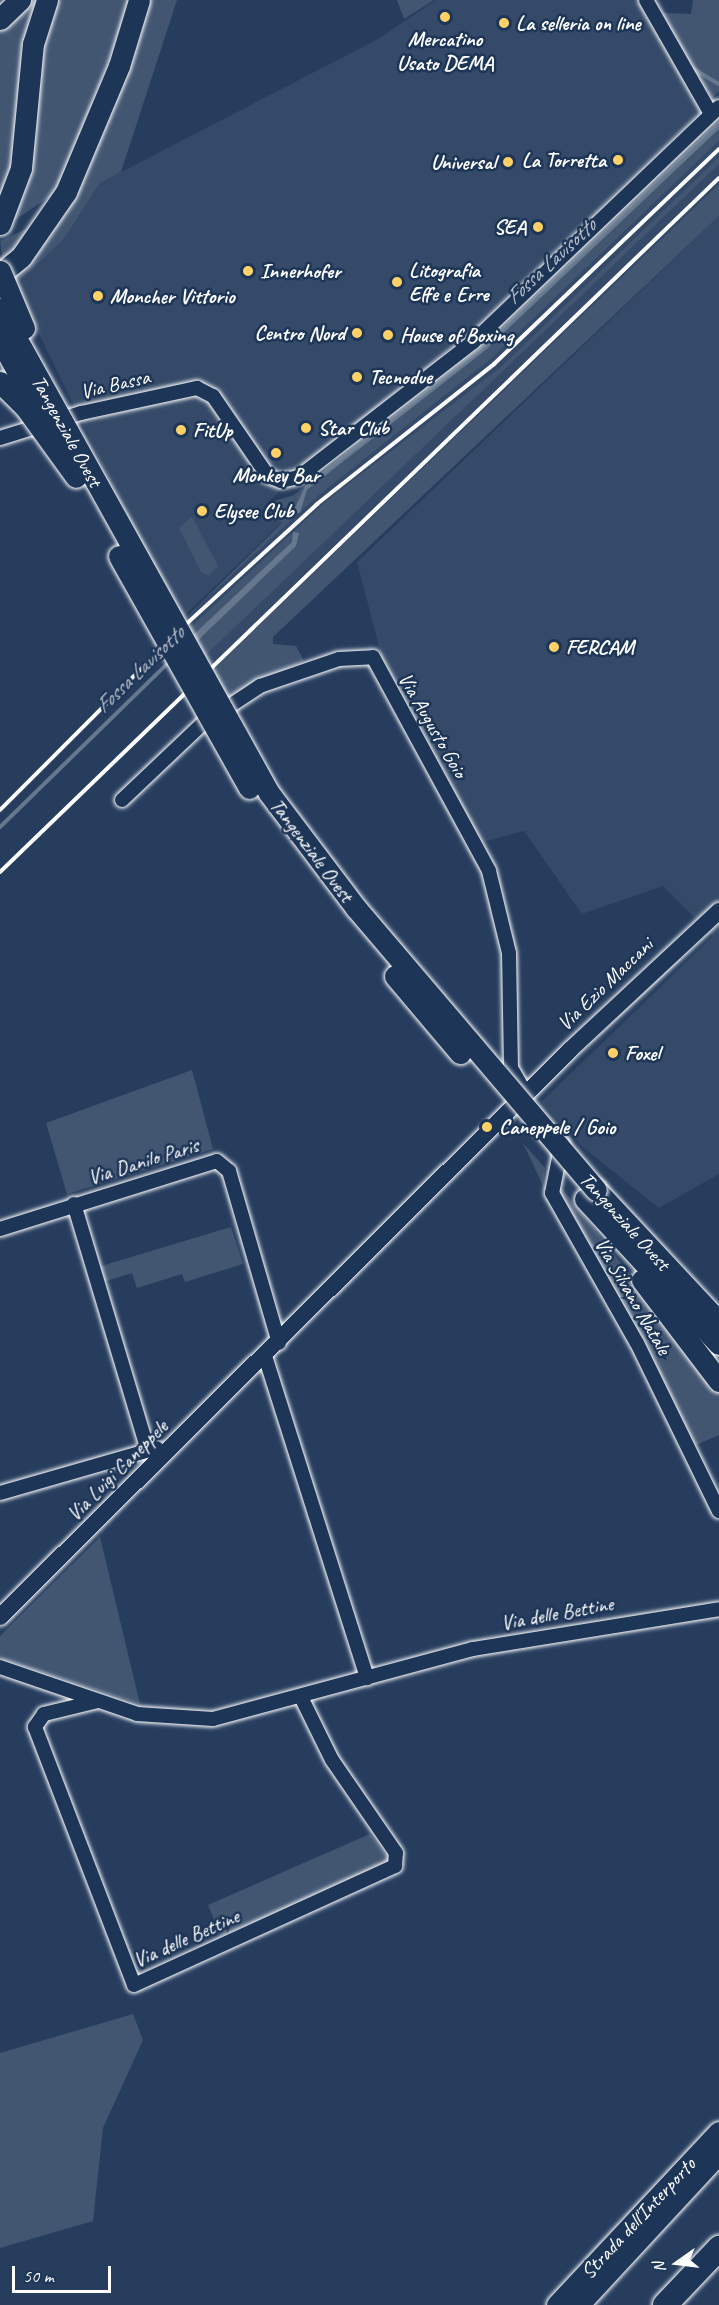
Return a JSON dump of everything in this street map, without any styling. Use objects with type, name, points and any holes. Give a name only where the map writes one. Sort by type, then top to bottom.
[{"type":"highway","points":[[0,19],[20,0]]},
{"type":"highway","points":[[0,224],[21,168],[33,44],[47,0]]},
{"type":"highway","points":[[79,469],[0,273],[27,249],[66,192],[119,66],[139,0]]},
{"type":"highway","name":"Tangenziale Ovest","points":[[0,309],[79,469]]},
{"type":"highway","name":"Tangenziale Ovest","points":[[0,340],[79,469],[230,728],[307,848],[591,1194],[719,1322]]},
{"type":"highway","points":[[0,382],[79,469]]},
{"type":"highway","name":"Tangenziale Ovest","points":[[591,1194],[614,1233],[719,1344]]},
{"type":"highway","points":[[614,1233],[671,1323],[719,1381]]},
{"type":"highway","name":"Strada dell'Interporto","points":[[557,2305],[719,2132]]},
{"type":"highway","name":"Strada dell'Interporto","points":[[578,2305],[719,2153]]},
{"type":"highway","points":[[665,2305],[719,2248]]},
{"type":"highway","points":[[686,2305],[719,2270]]},
{"type":"street","points":[[646,0],[715,111]]},
{"type":"street","name":"Via Bassa","points":[[0,438],[81,413],[186,388],[205,390],[268,476],[281,481],[299,477],[473,342],[715,111]]},
{"type":"street","name":"Via Augusto Goio","points":[[122,800],[201,726],[261,686],[339,659],[373,657],[489,871],[509,953],[511,1068],[531,1100]]},
{"type":"street","name":"Via Ezio Maccani","points":[[531,1100],[719,911]]},
{"type":"street","name":"Via Luigi Caneppele","points":[[0,1617],[265,1356],[531,1100]]},
{"type":"street","name":"Via Silvano Natale","points":[[531,1100],[563,1138],[551,1182],[557,1205],[637,1343],[719,1510]]},
{"type":"street","name":"Via Danilo Paris","points":[[0,1229],[217,1161],[229,1171],[279,1343]]},
{"type":"street","name":"Via Luigi Caneppele","points":[[74,1204],[148,1450]]},
{"type":"street","points":[[265,1356],[367,1678]]},
{"type":"street","points":[[0,1493],[177,1442]]},
{"type":"street","name":"Via delle Bettine","points":[[0,1667],[98,1701],[187,1721],[244,1715],[367,1678],[575,1629],[719,1609]]},
{"type":"street","name":"Via delle Bettine","points":[[98,1701],[44,1714],[35,1727],[134,1985],[395,1866],[396,1853],[332,1760],[302,1699]]},
{"type":"shaded area","points":[[29,0],[38,0],[15,153],[0,203],[0,27]]},
{"type":"shaded area","points":[[53,0],[133,0],[57,192],[1,229]]},
{"type":"shaded area","points":[[145,0],[177,0],[121,172],[100,183],[63,240],[14,286],[9,274],[33,250]]},
{"type":"shaded area","points":[[397,0],[434,0],[404,19]]},
{"type":"shaded area","points":[[436,0],[640,0],[704,108],[465,336],[300,469],[268,503],[282,522],[179,621],[15,285],[63,240],[100,183],[378,39]]},
{"type":"shaded area","points":[[693,0],[719,0],[719,91],[712,98],[661,19],[664,13],[691,14]]},
{"type":"shaded area","points":[[719,112],[719,121],[484,345],[305,486],[293,512],[300,512],[307,490],[487,349],[719,129],[719,141],[492,358],[318,496],[180,623],[282,523],[268,503],[294,495],[462,356]]},
{"type":"shaded area","points":[[719,121],[719,129],[487,349],[307,490],[300,513],[293,512],[305,486],[484,345]]},
{"type":"shaded area","points":[[719,141],[719,184],[208,674],[201,660],[503,370],[326,501],[185,632],[180,623],[318,496],[492,358]]},
{"type":"shaded area","points":[[719,157],[719,164],[201,660],[185,632],[326,501],[501,367]]},
{"type":"shaded area","points":[[719,184],[719,216],[273,637],[273,644],[296,646],[304,661],[239,691],[224,705],[208,674]]},
{"type":"shaded area","points":[[719,216],[719,1174],[659,1208],[584,1148],[541,1102],[713,936],[663,886],[582,914],[524,831],[482,842],[388,681],[357,562]]},
{"type":"shaded area","points":[[37,224],[3,261],[0,241]]},
{"type":"shaded area","points":[[192,516],[218,566],[208,576],[201,572],[179,528]]},
{"type":"shaded area","points":[[293,532],[299,533],[296,546],[193,645],[189,639],[292,542]]},
{"type":"shaded area","points":[[679,957],[681,960],[581,1054]]},
{"type":"shaded area","points":[[192,1070],[213,1149],[67,1194],[46,1123]]},
{"type":"shaded area","points":[[523,1143],[545,1168],[543,1183],[553,1207]]},
{"type":"shaded area","points":[[557,1182],[719,1388],[719,1435],[696,1445],[557,1195]]},
{"type":"shaded area","points":[[231,1227],[243,1264],[185,1282],[182,1274],[137,1288],[132,1273],[103,1282],[98,1267]]},
{"type":"shaded area","points":[[100,1537],[140,1704],[0,1658],[0,1636]]},
{"type":"shaded area","points":[[370,1834],[389,1860],[386,1866],[221,1936],[208,1905]]},
{"type":"shaded area","points":[[133,2014],[143,2040],[103,2128],[93,2221],[0,2248],[0,2053]]},
{"type":"waterway","points":[[692,68],[719,84]]},
{"type":"waterway","name":"Fossa Lavisotto","points":[[0,827],[169,662]]},
{"type":"railway","points":[[0,810],[183,627],[317,504],[494,364],[719,149]]},
{"type":"railway","points":[[0,872],[719,178]]},
{"type":"place","name":"Mercatino Usato DEMA","points":[[445,17]]},
{"type":"place","name":"La selleria on line","points":[[504,23]]},
{"type":"place","name":"La Torretta","points":[[618,160]]},
{"type":"place","name":"Universal","points":[[508,162]]},
{"type":"place","name":"SEA","points":[[538,227]]},
{"type":"place","name":"Innerhofer","points":[[248,271]]},
{"type":"place","name":"Litografia Effe e Erre","points":[[397,282]]},
{"type":"place","name":"Moncher Vittorio","points":[[98,296]]},
{"type":"place","name":"Centro Nord","points":[[357,333]]},
{"type":"place","name":"House of Boxing","points":[[388,335]]},
{"type":"place","name":"Tecnodue","points":[[357,377]]},
{"type":"place","name":"Star Club","points":[[306,428]]},
{"type":"place","name":"FitUp","points":[[181,430]]},
{"type":"place","name":"Monkey Bar","points":[[276,453]]},
{"type":"place","name":"Elysee Club","points":[[202,511]]},
{"type":"place","name":"FERCAM","points":[[554,647]]},
{"type":"place","name":"Foxel","points":[[613,1053]]},
{"type":"place","name":"Caneppele / Goio","points":[[487,1127]]}]
